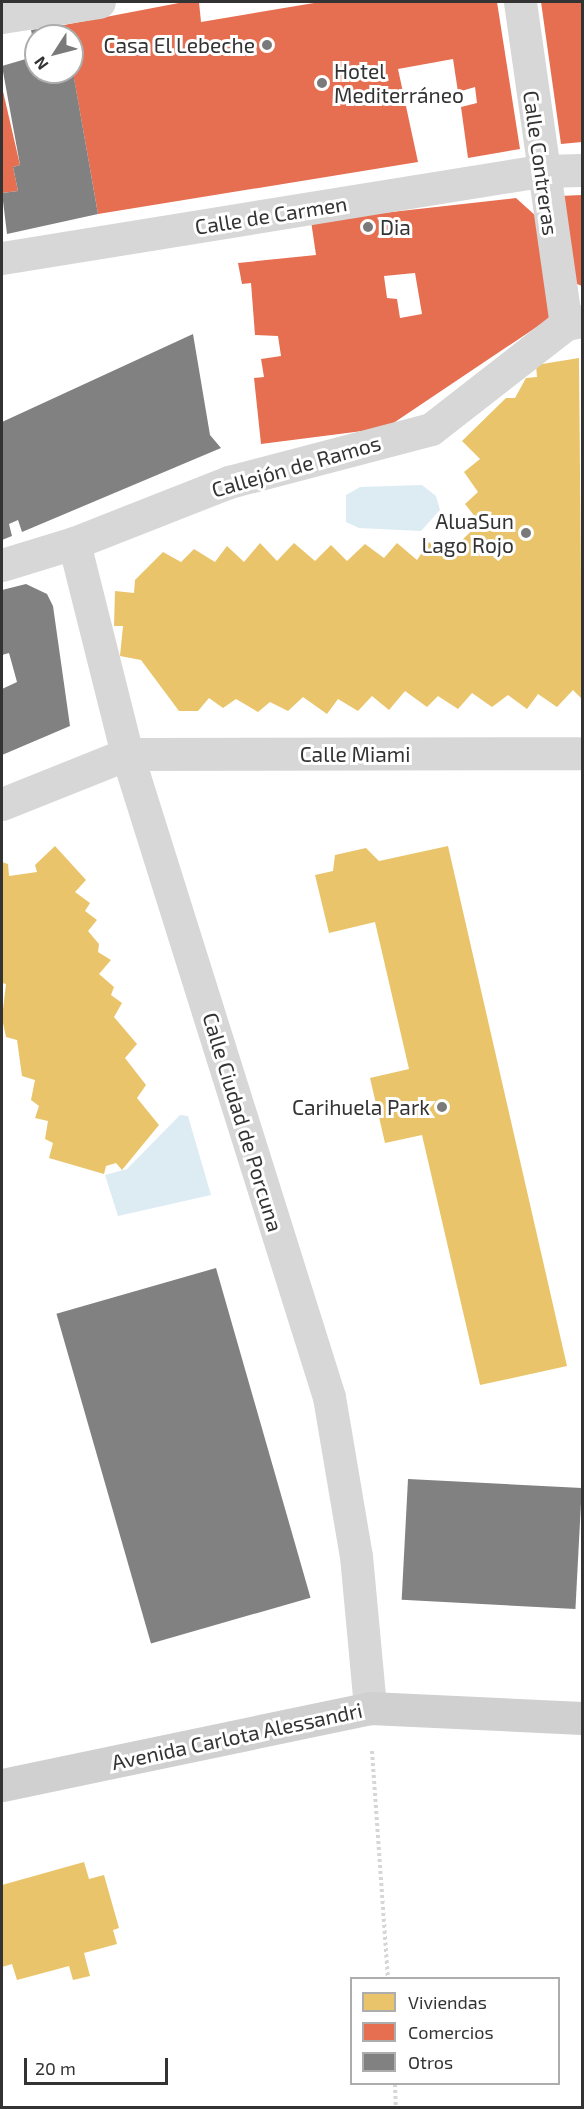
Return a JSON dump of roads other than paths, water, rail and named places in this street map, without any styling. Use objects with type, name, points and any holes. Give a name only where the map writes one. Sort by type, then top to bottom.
[{"type":"main road","name":"Avenida Carlota Alessandri","points":[[2,1785],[370,1708],[582,1718]]},
{"type":"street","points":[[2,17],[99,2]]},
{"type":"street","name":"Calle Contreras","points":[[520,2],[540,171],[574,322]]},
{"type":"street","name":"Calle de Carmen","points":[[2,258],[540,171],[582,170]]},
{"type":"street","name":"Callejón de Ramos","points":[[2,565],[74,543],[229,482],[430,429],[574,322]]},
{"type":"street","name":"Calle Ciudad de Porcuna","points":[[74,543],[127,754],[329,1397],[356,1556],[370,1708]]},
{"type":"street","name":"Calle Miami","points":[[127,754],[582,753]]},
{"type":"street","points":[[2,804],[127,754]]},
{"type":"place","name":"Casa El Lebeche","points":[[267,45]]},
{"type":"place","name":"Hotel Mediterráneo","points":[[322,83]]},
{"type":"place","name":"Dia","points":[[368,227]]},
{"type":"place","name":"AluaSun Lago Rojo","points":[[526,533]]},
{"type":"place","name":"Carihuela Park","points":[[442,1107]]}]
